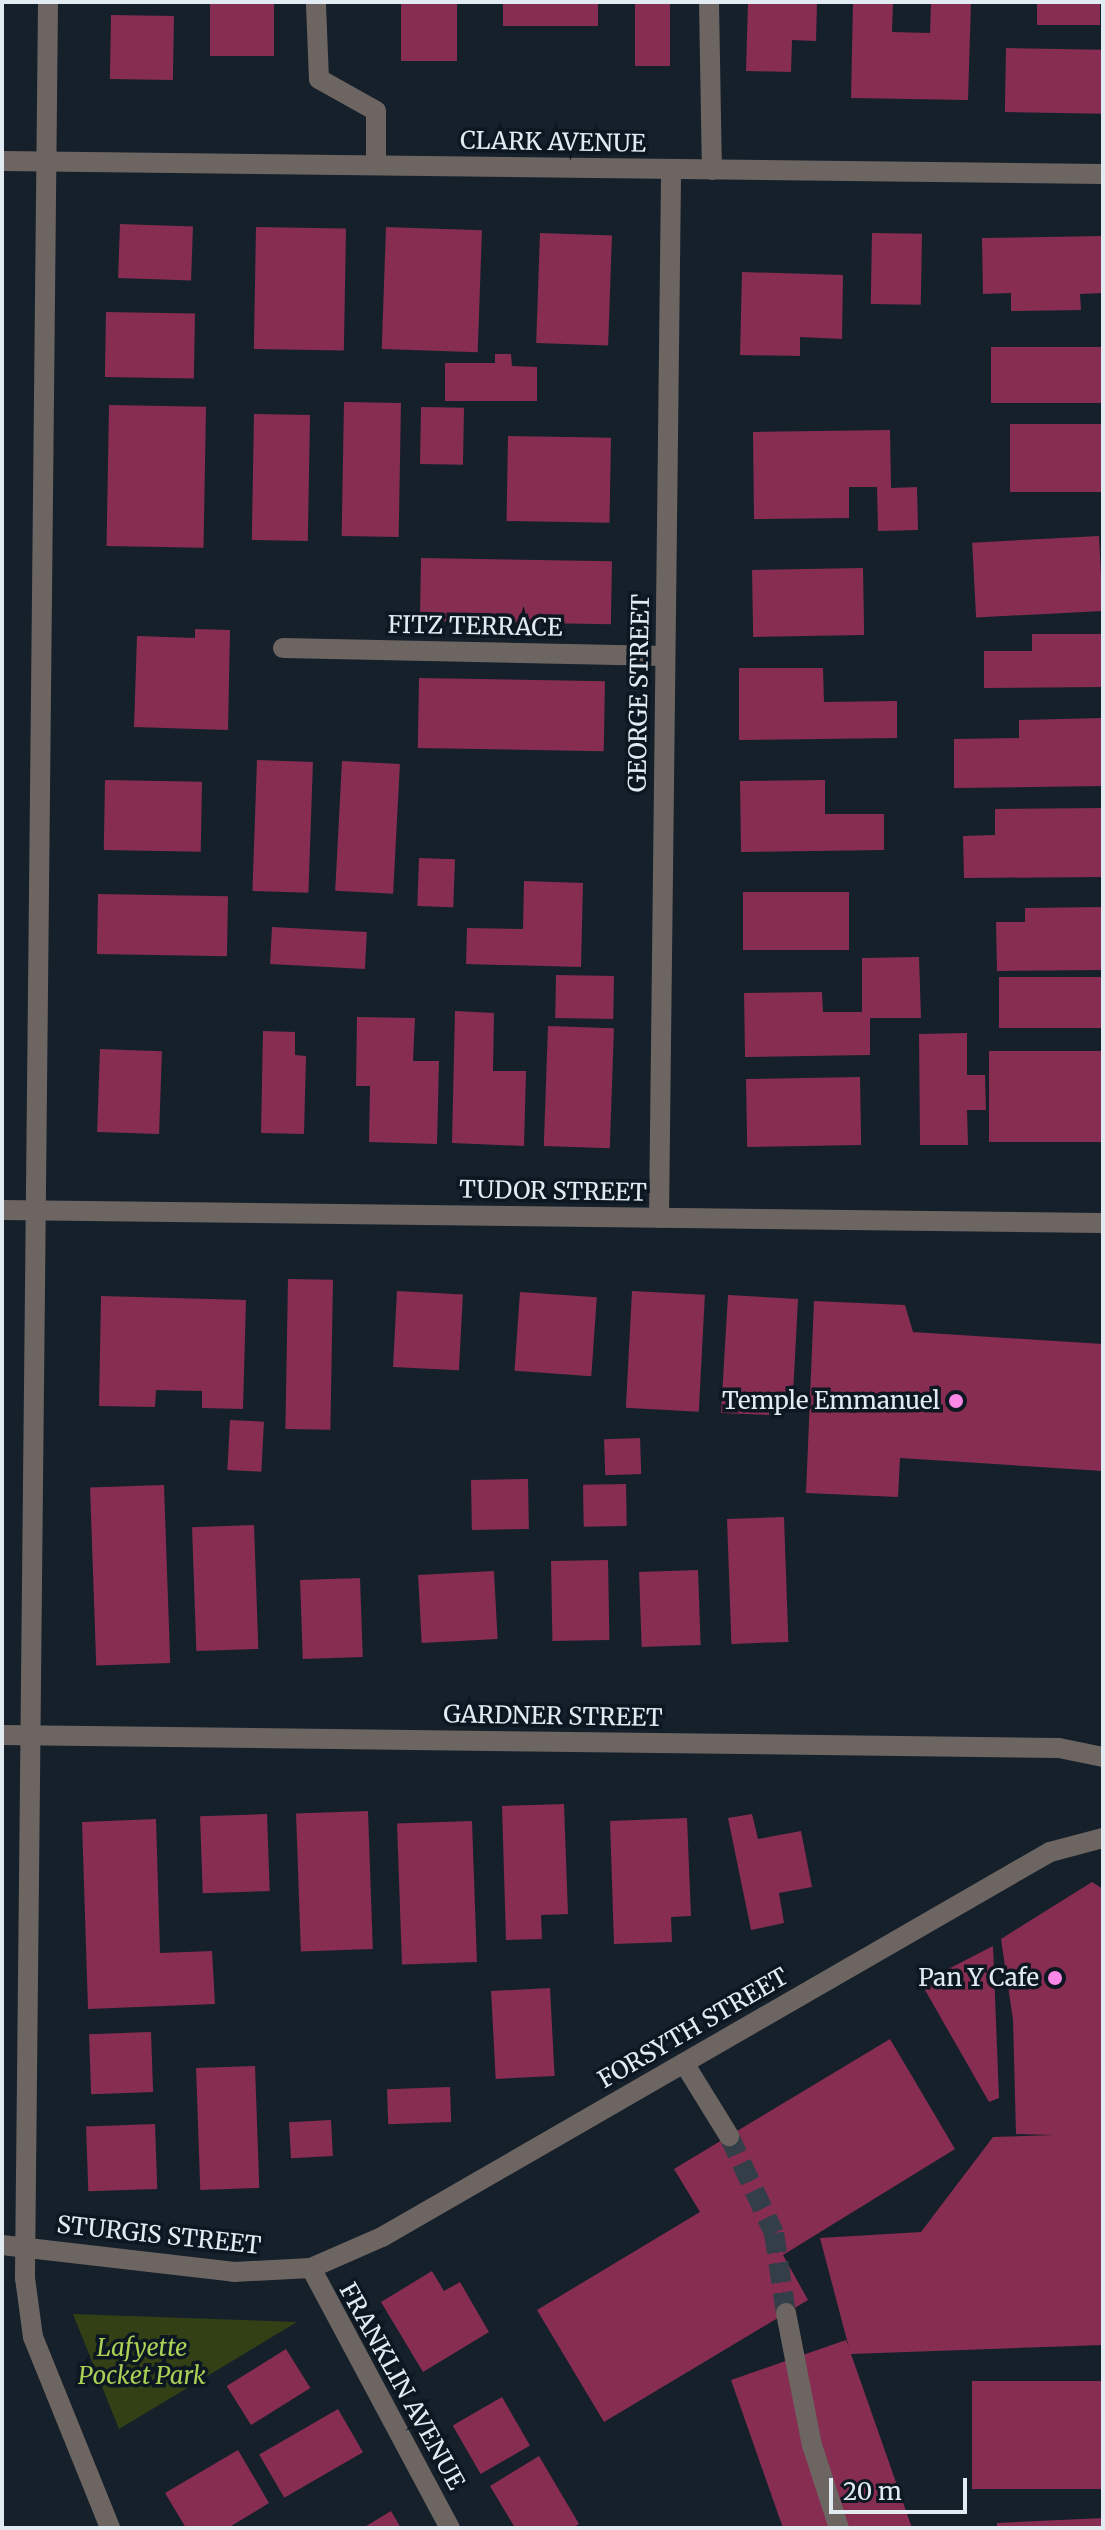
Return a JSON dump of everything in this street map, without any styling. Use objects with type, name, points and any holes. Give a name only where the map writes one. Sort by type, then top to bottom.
[{"type":"street","points":[[48,2],[39,1211],[25,2247],[33,2337],[110,2528]]},
{"type":"street","points":[[709,2],[712,170]]},
{"type":"street","points":[[316,5],[319,79],[376,111],[376,165]]},
{"type":"street","name":"CLARK AVENUE","points":[[2,161],[1103,174]]},
{"type":"street","name":"GEORGE STREET","points":[[659,1218],[671,169]]},
{"type":"street","name":"FITZ TERRACE","points":[[283,648],[665,656]]},
{"type":"street","name":"TUDOR STREET","points":[[2,1210],[1103,1223]]},
{"type":"street","name":"GARDNER STREET","points":[[2,1735],[1059,1748],[1103,1757]]},
{"type":"street","name":"FORSYTH STREET","points":[[311,2268],[382,2237],[1050,1852],[1103,1838]]},
{"type":"street","points":[[684,2063],[729,2136]]},
{"type":"street","name":"STURGIS STREET","points":[[2,2245],[234,2272],[311,2268]]},
{"type":"street","name":"FRANKLIN AVENUE","points":[[311,2268],[450,2528]]},
{"type":"street","points":[[786,2313],[812,2445],[839,2528]]},
{"type":"green space","name":"Lafyette Pocket Park","points":[[73,2314],[297,2322],[119,2429]]},
{"type":"building","points":[[210,2],[274,2],[274,56],[210,56]]},
{"type":"building","points":[[401,2],[457,2],[457,61],[401,61]]},
{"type":"building","points":[[503,2],[598,2],[598,26],[503,26]]},
{"type":"building","points":[[635,2],[670,2],[670,66],[635,66]]},
{"type":"building","points":[[748,2],[817,2],[816,41],[792,40],[791,72],[746,71]]},
{"type":"building","points":[[853,2],[893,2],[892,32],[930,33],[931,2],[971,2],[968,100],[851,98]]},
{"type":"building","points":[[1037,2],[1100,2],[1100,25],[1037,25]]},
{"type":"building","points":[[111,15],[174,16],[173,80],[110,79]]},
{"type":"building","points":[[1006,48],[1103,50],[1102,114],[1005,112]]},
{"type":"building","points":[[120,224],[193,227],[191,281],[118,278]]},
{"type":"building","points":[[256,227],[346,229],[344,351],[254,349]]},
{"type":"building","points":[[386,227],[482,230],[478,352],[382,349]]},
{"type":"building","points":[[540,233],[612,236],[608,345],[536,343]]},
{"type":"building","points":[[872,233],[922,234],[921,305],[871,304]]},
{"type":"building","points":[[1103,236],[1103,293],[1080,294],[1081,310],[1011,311],[1011,293],[983,294],[982,238]]},
{"type":"building","points":[[742,272],[843,275],[842,339],[800,337],[800,356],[740,355]]},
{"type":"building","points":[[106,312],[195,314],[194,379],[105,377]]},
{"type":"building","points":[[991,347],[1103,347],[1103,403],[991,403]]},
{"type":"building","points":[[495,354],[511,354],[512,366],[537,367],[537,401],[445,401],[445,363],[495,363]]},
{"type":"building","points":[[344,402],[401,403],[399,537],[342,536]]},
{"type":"building","points":[[109,405],[206,407],[204,548],[107,546]]},
{"type":"building","points":[[421,407],[464,408],[463,465],[420,464]]},
{"type":"building","points":[[254,414],[310,415],[308,541],[252,540]]},
{"type":"building","points":[[1010,424],[1103,424],[1103,492],[1010,492]]},
{"type":"building","points":[[890,430],[891,488],[917,487],[918,530],[878,531],[877,487],[849,487],[849,518],[754,519],[753,432]]},
{"type":"building","points":[[508,436],[611,438],[610,523],[507,521]]},
{"type":"building","points":[[1099,536],[1103,611],[976,618],[972,543]]},
{"type":"building","points":[[421,558],[612,561],[611,624],[420,621]]},
{"type":"building","points":[[863,568],[864,635],[753,637],[752,570]]},
{"type":"building","points":[[195,629],[230,630],[228,730],[134,727],[137,636],[195,638]]},
{"type":"building","points":[[1032,634],[1103,634],[1103,687],[984,688],[984,651],[1032,651]]},
{"type":"building","points":[[739,668],[823,668],[824,702],[897,701],[897,738],[739,740]]},
{"type":"building","points":[[419,678],[605,681],[604,751],[418,748]]},
{"type":"building","points":[[1103,718],[1103,786],[954,788],[954,739],[1019,738],[1019,720]]},
{"type":"building","points":[[257,760],[313,762],[308,893],[252,891]]},
{"type":"building","points":[[342,761],[400,764],[393,894],[335,891]]},
{"type":"building","points":[[105,780],[202,782],[201,852],[104,850]]},
{"type":"building","points":[[825,780],[825,814],[884,814],[884,850],[741,852],[740,781]]},
{"type":"building","points":[[1103,808],[1103,877],[964,878],[963,836],[995,835],[995,809]]},
{"type":"building","points":[[419,858],[455,859],[453,907],[417,906]]},
{"type":"building","points":[[524,881],[583,883],[581,967],[466,964],[467,928],[523,929]]},
{"type":"building","points":[[743,892],[849,892],[849,950],[743,950]]},
{"type":"building","points":[[98,894],[228,896],[227,956],[97,954]]},
{"type":"building","points":[[1103,907],[1103,970],[997,971],[996,922],[1025,922],[1025,908]]},
{"type":"building","points":[[272,927],[367,932],[365,969],[270,964]]},
{"type":"building","points":[[919,957],[921,1018],[870,1018],[870,1055],[745,1057],[744,993],[822,992],[823,1012],[862,1012],[862,958]]},
{"type":"building","points":[[556,975],[614,976],[613,1019],[555,1018]]},
{"type":"building","points":[[999,977],[1103,977],[1103,1028],[999,1028]]},
{"type":"building","points":[[455,1011],[494,1013],[493,1071],[526,1071],[524,1146],[452,1143]]},
{"type":"building","points":[[357,1017],[415,1018],[413,1061],[439,1061],[437,1144],[369,1142],[370,1086],[356,1086]]},
{"type":"building","points":[[548,1026],[614,1028],[610,1148],[544,1146]]},
{"type":"building","points":[[263,1031],[295,1032],[295,1055],[306,1056],[304,1134],[261,1133]]},
{"type":"building","points":[[967,1033],[967,1075],[985,1075],[986,1110],[967,1110],[968,1145],[920,1145],[919,1034]]},
{"type":"building","points":[[100,1049],[162,1051],[159,1134],[97,1132]]},
{"type":"building","points":[[989,1051],[1103,1051],[1103,1142],[989,1142]]},
{"type":"building","points":[[860,1077],[861,1145],[747,1147],[746,1079]]},
{"type":"building","points":[[288,1279],[333,1280],[330,1430],[285,1429]]},
{"type":"building","points":[[397,1291],[463,1294],[459,1370],[393,1367]]},
{"type":"building","points":[[632,1291],[705,1295],[699,1412],[626,1408]]},
{"type":"building","points":[[520,1292],[597,1297],[591,1376],[514,1371]]},
{"type":"building","points":[[728,1295],[798,1299],[793,1395],[770,1393],[769,1415],[721,1413]]},
{"type":"building","points":[[101,1296],[246,1300],[243,1409],[202,1408],[202,1391],[156,1390],[155,1407],[99,1406]]},
{"type":"building","name":"Temple Emmanuel","points":[[814,1301],[905,1305],[913,1332],[1103,1344],[1103,1471],[900,1458],[898,1497],[806,1493]]},
{"type":"building","points":[[230,1420],[264,1422],[261,1472],[227,1470]]},
{"type":"building","points":[[640,1438],[641,1474],[605,1475],[604,1439]]},
{"type":"building","points":[[528,1479],[529,1529],[472,1530],[471,1480]]},
{"type":"building","points":[[626,1484],[627,1526],[584,1527],[583,1485]]},
{"type":"building","points":[[164,1485],[170,1663],[96,1665],[90,1488]]},
{"type":"building","points":[[784,1517],[788,1642],[731,1644],[727,1519]]},
{"type":"building","points":[[254,1525],[258,1649],[196,1651],[192,1527]]},
{"type":"building","points":[[608,1560],[609,1640],[552,1641],[551,1561]]},
{"type":"building","points":[[698,1570],[701,1645],[642,1647],[639,1572]]},
{"type":"building","points":[[494,1571],[498,1639],[422,1643],[418,1575]]},
{"type":"building","points":[[360,1578],[363,1657],[303,1659],[300,1580]]},
{"type":"building","points":[[564,1804],[568,1914],[541,1915],[542,1939],[506,1940],[502,1806]]},
{"type":"building","points":[[368,1811],[373,1949],[301,1951],[296,1814]]},
{"type":"building","points":[[267,1814],[270,1891],[203,1893],[200,1816]]},
{"type":"building","points":[[752,1814],[758,1839],[801,1831],[812,1887],[779,1893],[784,1923],[751,1930],[728,1818]]},
{"type":"building","points":[[687,1818],[691,1916],[671,1917],[672,1942],[614,1944],[610,1821]]},
{"type":"building","points":[[156,1819],[160,1953],[212,1951],[215,2004],[88,2009],[82,1822]]},
{"type":"building","points":[[472,1821],[477,1962],[402,1965],[397,1824]]},
{"type":"building","points":[[1092,1882],[1103,1889],[1103,2345],[851,2354],[912,2528],[783,2528],[731,2380],[846,2340],[849,2348],[820,2238],[921,2232],[993,2137],[1054,2135],[1016,2134],[1013,2020],[1001,1939]]},
{"type":"building","points":[[993,1946],[999,2098],[989,2102],[921,1983]]},
{"type":"building","points":[[550,1988],[555,2076],[496,2079],[491,1991]]},
{"type":"building","points":[[151,2032],[153,2092],[91,2094],[89,2034]]},
{"type":"building","points":[[890,2039],[955,2149],[783,2255],[808,2300],[604,2422],[537,2310],[700,2212],[674,2169]]},
{"type":"building","points":[[255,2066],[259,2188],[200,2190],[196,2068]]},
{"type":"building","points":[[450,2087],[451,2122],[388,2124],[387,2089]]},
{"type":"building","points":[[331,2120],[333,2156],[291,2158],[289,2122]]},
{"type":"building","points":[[155,2124],[157,2189],[88,2191],[86,2126]]},
{"type":"building","points":[[432,2271],[444,2291],[460,2282],[489,2332],[423,2372],[381,2302]]},
{"type":"building","points":[[286,2349],[310,2388],[251,2425],[227,2386]]},
{"type":"building","points":[[972,2381],[1103,2381],[1103,2489],[972,2489]]},
{"type":"building","points":[[502,2397],[530,2445],[481,2474],[453,2426]]},
{"type":"building","points":[[338,2409],[363,2452],[284,2498],[259,2454]]},
{"type":"building","points":[[238,2450],[269,2503],[228,2528],[186,2528],[165,2493]]},
{"type":"building","points":[[539,2456],[579,2524],[572,2528],[515,2528],[490,2486]]},
{"type":"building","points":[[391,2511],[401,2528],[363,2528]]},
{"type":"building","points":[[1103,2518],[1103,2528],[997,2528],[997,2523]]},
{"type":"tunnel","points":[[729,2136],[774,2233],[786,2313]]},
{"type":"place","name":"Temple Emmanuel","points":[[956,1401]]},
{"type":"place","name":"Pan Y Cafe","points":[[1055,1978]]}]
